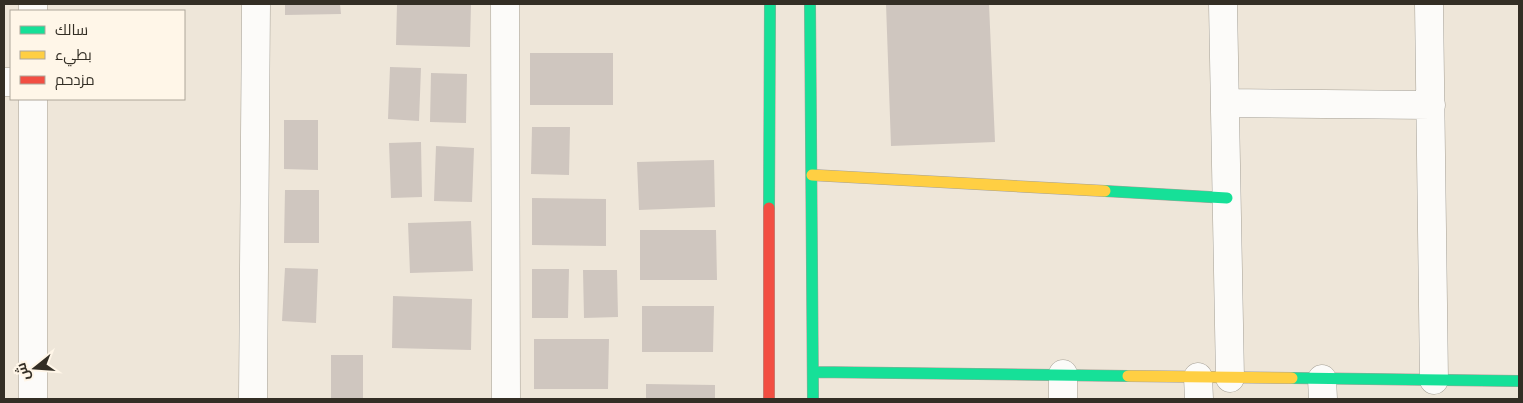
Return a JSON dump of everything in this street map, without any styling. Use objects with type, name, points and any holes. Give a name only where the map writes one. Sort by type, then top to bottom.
[{"type":"street","points":[[253,399],[256,4]]},
{"type":"street","points":[[505,4],[506,399]]},
{"type":"street","points":[[770,4],[770,399]]},
{"type":"street","points":[[810,4],[813,399]]},
{"type":"street","points":[[1223,4],[1230,378]]},
{"type":"street","points":[[1429,4],[1434,380]]},
{"type":"street","points":[[32,399],[33,100]]},
{"type":"street","points":[[1225,103],[1430,105]]},
{"type":"street","points":[[812,175],[1227,198]]},
{"type":"street","points":[[814,372],[1063,387],[1198,388],[1230,378],[1322,389],[1434,380],[1519,380]]},
{"type":"building","points":[[285,4],[340,4],[341,14],[285,15]]},
{"type":"building","points":[[397,4],[471,4],[470,47],[396,45]]},
{"type":"building","points":[[886,4],[989,4],[995,142],[891,146]]},
{"type":"building","points":[[530,53],[613,53],[613,105],[530,105]]},
{"type":"building","points":[[390,67],[421,68],[419,121],[388,119]]},
{"type":"building","points":[[431,73],[467,74],[466,123],[430,122]]},
{"type":"building","points":[[284,120],[318,120],[318,170],[284,169]]},
{"type":"building","points":[[532,127],[570,127],[569,175],[531,174]]},
{"type":"building","points":[[421,142],[422,197],[391,198],[389,143]]},
{"type":"building","points":[[436,146],[474,148],[472,202],[434,201]]},
{"type":"building","points":[[714,160],[715,207],[639,210],[637,162]]},
{"type":"building","points":[[285,190],[319,190],[319,243],[284,243]]},
{"type":"building","points":[[532,198],[606,199],[606,246],[532,245]]},
{"type":"building","points":[[471,221],[473,271],[410,273],[408,223]]},
{"type":"building","points":[[640,230],[716,230],[717,280],[640,280]]},
{"type":"building","points":[[285,268],[318,269],[316,323],[282,321]]},
{"type":"building","points":[[532,269],[569,269],[568,318],[532,318]]},
{"type":"building","points":[[583,270],[617,270],[618,317],[584,318]]},
{"type":"building","points":[[393,296],[472,299],[471,350],[392,348]]},
{"type":"building","points":[[642,306],[714,306],[713,352],[642,352]]},
{"type":"building","points":[[534,339],[609,339],[608,389],[534,389]]},
{"type":"building","points":[[331,355],[363,355],[363,399],[331,399]]},
{"type":"building","points":[[646,384],[715,385],[715,399],[646,399]]},
{"type":"traffic: fast","points":[[769,208],[770,4]]},
{"type":"traffic: fast","points":[[810,4],[813,399]]},
{"type":"traffic: fast","points":[[1105,191],[1227,198]]},
{"type":"traffic: fast","points":[[814,372],[1128,376]]},
{"type":"traffic: fast","points":[[1292,378],[1519,381]]},
{"type":"traffic: slow","points":[[812,175],[1105,191]]},
{"type":"traffic: slow","points":[[1128,376],[1292,378]]},
{"type":"traffic: jam","points":[[769,208],[769,399]]}]
